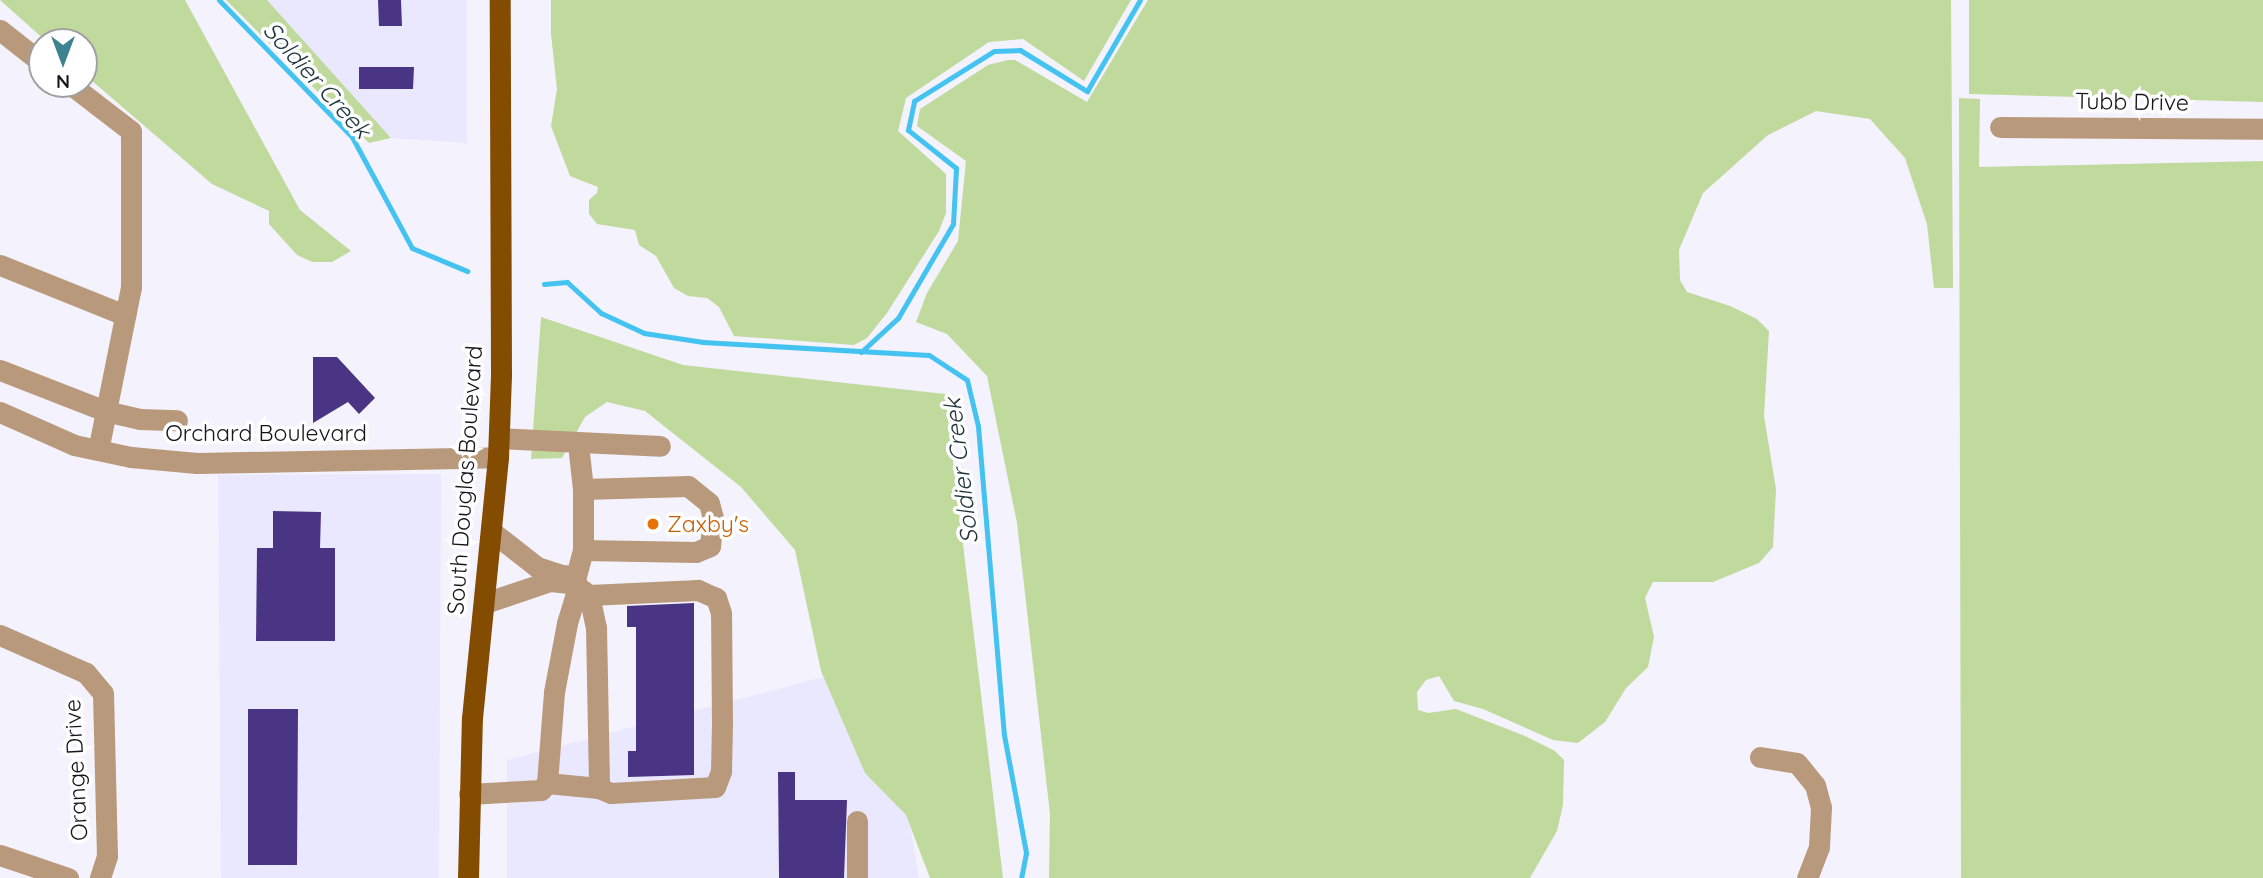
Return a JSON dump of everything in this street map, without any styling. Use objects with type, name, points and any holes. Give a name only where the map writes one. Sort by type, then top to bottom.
[{"type":"main road","name":"South Douglas Boulevard","points":[[468,878],[472,718],[498,447],[500,0]]},
{"type":"street","points":[[0,30],[28,51]]},
{"type":"street","points":[[88,98],[131,131],[131,287],[98,450]]},
{"type":"street","name":"Tubb Drive","points":[[2000,127],[2263,130]]},
{"type":"street","points":[[0,265],[125,315]]},
{"type":"street","points":[[0,370],[106,411],[139,419],[177,420]]},
{"type":"street","name":"Orchard Boulevard","points":[[0,412],[74,445],[131,457],[197,463],[578,443],[660,446]]},
{"type":"street","points":[[469,794],[541,790],[547,783],[554,692],[570,584],[576,576],[583,550],[583,489],[578,443]]},
{"type":"street","points":[[583,489],[688,486],[709,503],[713,518],[710,546],[696,552],[583,550]]},
{"type":"street","points":[[491,531],[537,567],[570,584],[596,627],[599,788]]},
{"type":"street","points":[[485,603],[570,584],[698,590],[716,598],[721,613],[721,771],[715,787],[611,793],[599,788],[547,783]]},
{"type":"street","name":"Orange Drive","points":[[0,635],[86,673],[103,693],[107,856],[100,878]]},
{"type":"street","points":[[1760,757],[1797,763],[1815,785],[1821,807],[1819,847],[1807,878]]},
{"type":"street","points":[[857,821],[857,878]]},
{"type":"street","points":[[0,855],[68,878]]},
{"type":"shaded area","points":[[267,0],[467,0],[467,143],[391,138]]},
{"type":"shaded area","points":[[441,474],[439,878],[221,878],[218,475]]},
{"type":"shaded area","points":[[882,662],[919,878],[507,878],[507,760]]},
{"type":"green space","points":[[0,0],[185,0],[300,210],[351,251],[332,262],[312,262],[297,255],[269,224],[269,211],[212,184],[98,86],[98,28],[31,28]]},
{"type":"green space","points":[[226,0],[267,0],[391,138],[369,143]]},
{"type":"green space","points":[[551,0],[1131,0],[1084,81],[1023,39],[989,42],[906,98],[898,131],[946,174],[946,213],[939,231],[887,313],[867,338],[854,345],[734,336],[719,307],[707,298],[688,296],[674,288],[656,256],[639,245],[635,230],[597,224],[589,214],[589,200],[597,193],[598,187],[570,176],[551,126],[557,89],[551,34]]},
{"type":"green space","points":[[1148,0],[1951,0],[1953,288],[1934,288],[1927,224],[1905,158],[1870,119],[1816,111],[1768,135],[1703,193],[1679,250],[1680,280],[1687,292],[1730,306],[1757,319],[1769,331],[1764,416],[1776,489],[1773,547],[1759,563],[1713,582],[1653,582],[1645,598],[1654,637],[1648,667],[1626,688],[1605,722],[1578,743],[1553,740],[1483,709],[1454,701],[1439,676],[1426,680],[1417,692],[1418,710],[1428,713],[1456,709],[1525,736],[1555,751],[1564,760],[1563,805],[1557,831],[1530,878],[1049,878],[1050,814],[1017,523],[987,376],[947,334],[916,322],[927,293],[958,241],[966,161],[917,126],[920,109],[988,65],[1008,60],[1015,60],[1087,102]]},
{"type":"green space","points":[[1969,0],[2263,0],[2263,102],[1969,94]]},
{"type":"green space","points":[[1959,98],[1980,99],[1979,167],[2263,161],[2263,878],[1961,878]]},
{"type":"green space","points":[[541,317],[683,365],[945,394],[1003,878],[930,878],[906,815],[865,773],[821,671],[795,550],[741,487],[645,411],[607,402],[585,417],[562,458],[531,459]]},
{"type":"building","points":[[378,0],[401,0],[402,26],[379,26]]},
{"type":"building","points":[[359,67],[414,67],[413,89],[359,89]]},
{"type":"building","points":[[313,357],[337,357],[375,398],[359,414],[348,402],[313,423]]},
{"type":"building","points":[[273,511],[321,512],[320,548],[335,548],[335,641],[256,641],[257,548],[273,548]]},
{"type":"building","points":[[694,603],[694,775],[628,777],[628,751],[636,751],[636,627],[627,627],[627,606]]},
{"type":"building","points":[[248,709],[298,709],[297,865],[248,865]]},
{"type":"building","points":[[778,772],[795,772],[795,800],[847,800],[844,878],[779,878]]},
{"type":"waterway","name":"Soldier Creek","points":[[219,0],[352,137],[412,248],[467,271]]},
{"type":"waterway","points":[[861,352],[898,318],[953,224],[956,168],[908,130],[914,101],[994,51],[1020,50],[1087,91],[1140,0]]},
{"type":"waterway","name":"Soldier Creek","points":[[544,284],[567,282],[601,313],[644,333],[703,342],[929,355],[967,380],[978,426],[1004,735],[1026,853],[1021,878]]},
{"type":"place","name":"Zaxby's","points":[[653,524]]}]
